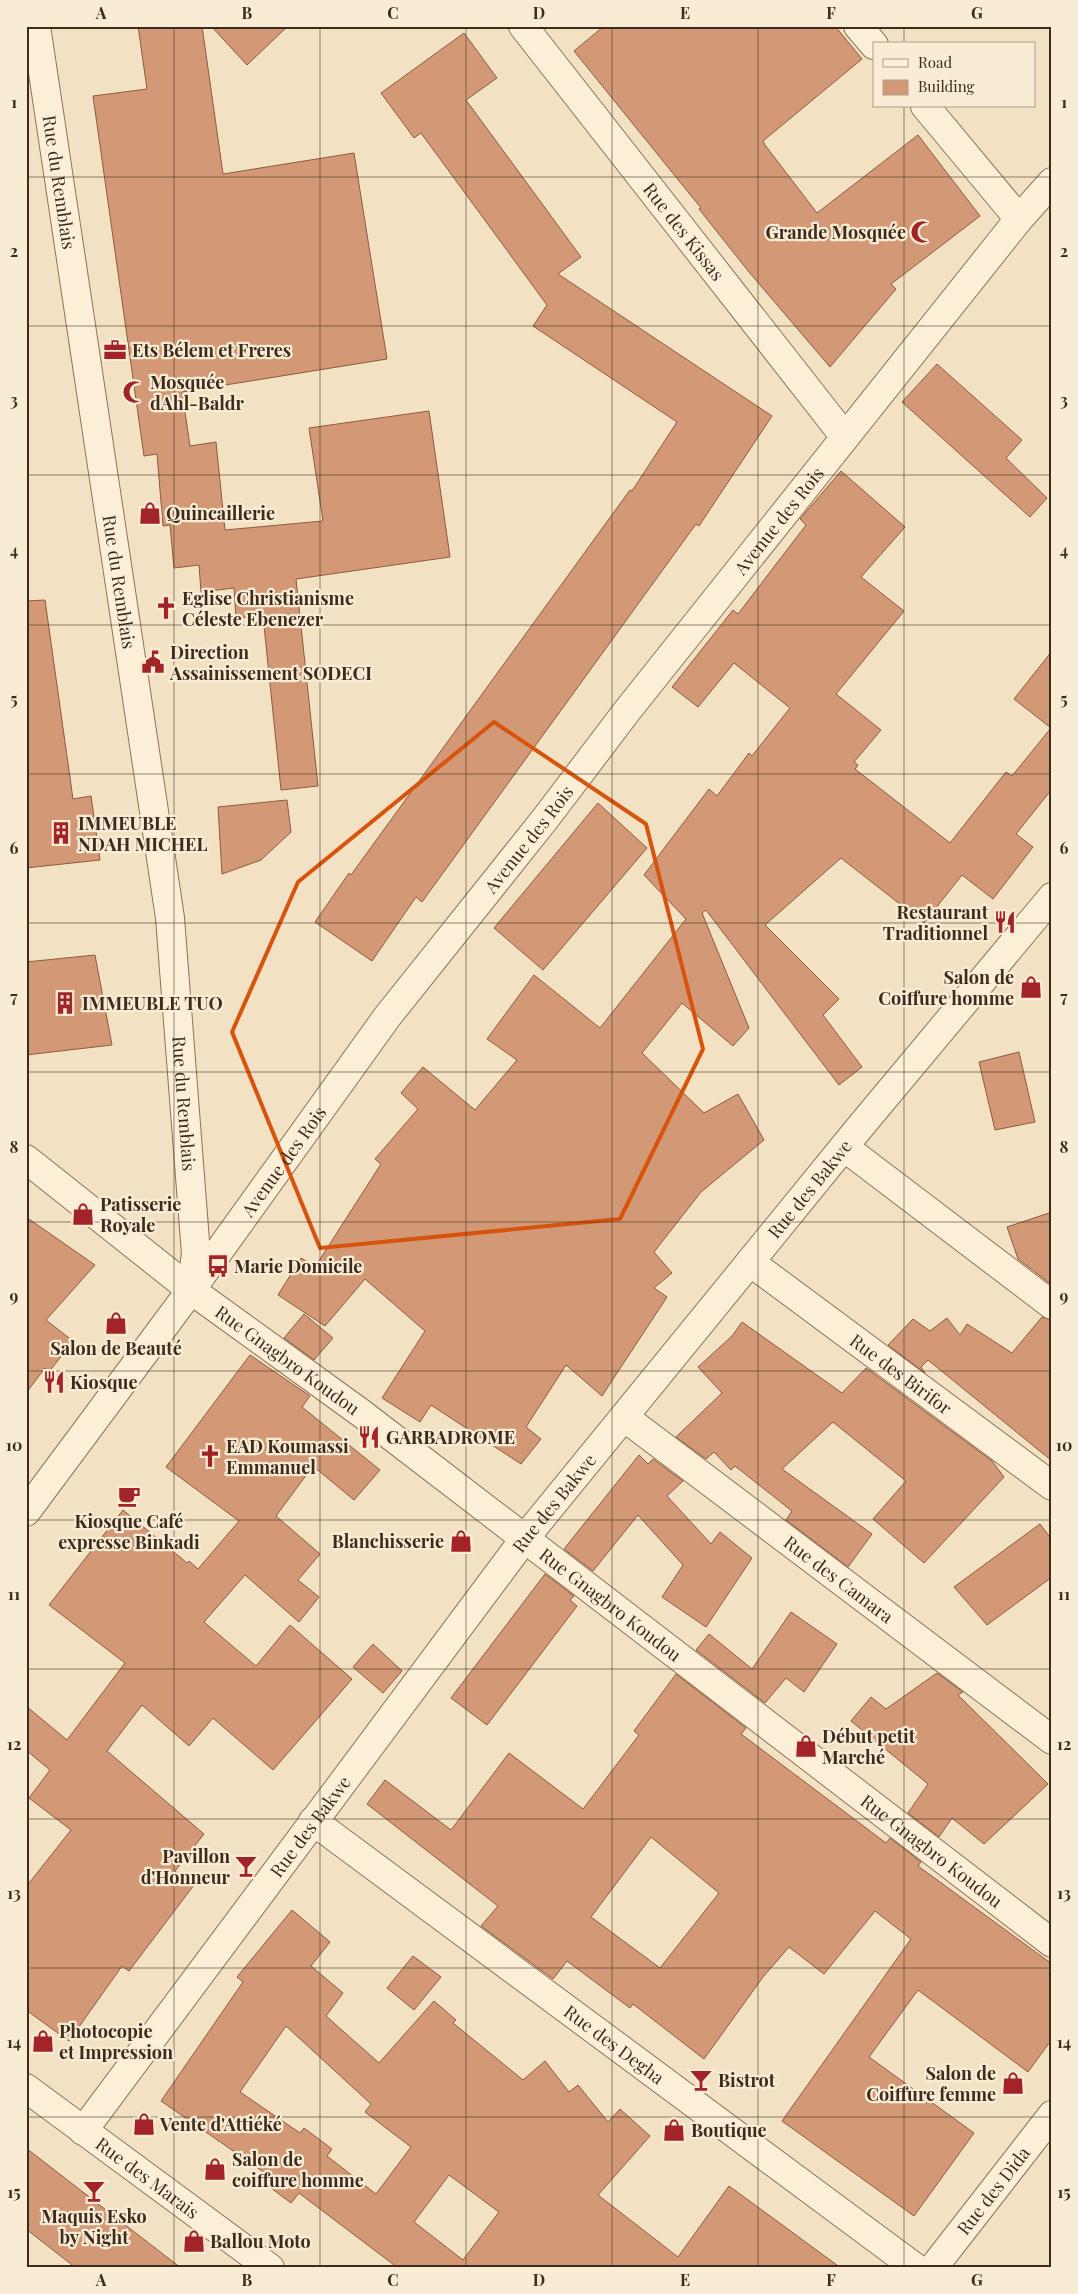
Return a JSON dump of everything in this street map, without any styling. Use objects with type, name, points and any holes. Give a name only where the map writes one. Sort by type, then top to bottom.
[{"type":"street","name":"Rue du Remblais","points":[[36,26],[36,98],[170,918],[196,1254],[191,1290]]},
{"type":"street","name":"Rue des Kissas","points":[[523,26],[845,437]]},
{"type":"street","points":[[858,26],[873,44]]},
{"type":"street","points":[[927,108],[1019,219]]},
{"type":"street","name":"Avenue des Rois","points":[[26,1512],[191,1290],[388,1017],[845,437],[1019,219],[1052,182]]},
{"type":"street","name":"Rue des Bakwe","points":[[83,2131],[525,1538],[844,1147],[1052,897]]},
{"type":"street","points":[[844,1147],[1052,1305]]},
{"type":"street","name":"Rue Gnagbro Koudou","points":[[26,1159],[191,1290],[361,1413],[1052,1943]]},
{"type":"street","name":"Rue des Birifor","points":[[750,1262],[1052,1486]]},
{"type":"street","name":"Rue des Camara","points":[[624,1417],[1052,1740]]},
{"type":"street","name":"Rue des Degha","points":[[313,1822],[916,2268]]},
{"type":"street","name":"Rue des Marais","points":[[26,2088],[270,2268]]},
{"type":"street","name":"Rue des Dida","points":[[934,2268],[1052,2115]]},
{"type":"highlighted area","points":[[494,722],[646,824],[703,1049],[620,1219],[320,1248],[232,1032],[298,882]]},
{"type":"building","points":[[138,26],[202,26],[223,174],[354,153],[387,359],[182,392],[190,446],[216,442],[225,530],[323,521],[309,428],[429,411],[450,557],[296,579],[318,786],[281,790],[263,616],[236,618],[234,588],[201,592],[199,565],[174,568],[170,525],[163,526],[157,454],[144,456],[93,96],[147,89]]},
{"type":"building","points":[[211,26],[288,26],[247,65]]},
{"type":"building","points":[[604,26],[835,26],[862,59],[763,141],[765,145],[817,213],[918,135],[980,216],[891,284],[896,289],[830,367],[749,272],[699,209],[701,208],[574,51]]},
{"type":"building","points":[[464,33],[497,78],[466,100],[581,257],[558,274],[772,416],[699,526],[696,524],[422,902],[416,897],[372,961],[315,922],[630,490],[632,491],[677,422],[533,326],[547,305],[421,133],[414,138],[381,93]]},
{"type":"building","points":[[937,364],[1022,440],[1006,458],[1047,498],[1030,517],[902,402]]},
{"type":"building","points":[[841,471],[905,527],[861,577],[904,611],[836,694],[881,730],[854,762],[858,765],[855,769],[950,843],[1006,772],[1012,776],[1051,728],[1014,699],[1052,651],[1052,789],[1016,834],[1033,847],[993,899],[962,875],[924,923],[841,858],[765,925],[839,999],[823,1015],[862,1067],[839,1085],[706,910],[702,913],[749,1028],[733,1046],[682,1003],[642,1053],[704,1113],[738,1094],[764,1140],[701,1192],[654,1252],[672,1273],[654,1288],[667,1297],[602,1396],[566,1365],[526,1427],[541,1439],[521,1464],[431,1405],[420,1422],[382,1398],[425,1331],[365,1279],[325,1326],[278,1295],[301,1258],[315,1267],[381,1164],[375,1159],[418,1109],[401,1093],[423,1067],[475,1110],[517,1060],[487,1039],[534,975],[600,1028],[686,919],[644,875],[709,789],[717,796],[749,753],[752,756],[790,708],[734,663],[698,707],[672,687],[733,610],[738,614],[806,525],[800,519]]},
{"type":"building","points":[[45,600],[73,799],[91,796],[100,860],[26,868],[26,601]]},
{"type":"building","points":[[287,800],[291,832],[261,860],[222,874],[218,807]]},
{"type":"building","points":[[598,803],[647,848],[543,970],[494,928]]},
{"type":"building","name":"IMMEUBLE TUO","points":[[95,955],[112,1045],[26,1055],[26,962]]},
{"type":"building","points":[[1019,1052],[1035,1122],[995,1130],[979,1062]]},
{"type":"building","points":[[1052,1212],[1052,1285],[1018,1259],[1007,1227]]},
{"type":"building","points":[[26,1217],[95,1265],[46,1320],[73,1341],[49,1372],[45,1368],[26,1393]]},
{"type":"building","points":[[304,1314],[333,1338],[314,1360],[284,1338]]},
{"type":"building","points":[[1042,1317],[1052,1320],[1052,1461],[928,1360],[921,1367],[925,1373],[888,1345],[913,1319],[930,1331],[947,1318],[960,1335],[967,1324],[1012,1353]]},
{"type":"building","points":[[742,1322],[842,1393],[866,1368],[992,1461],[1004,1477],[924,1563],[873,1519],[906,1481],[833,1422],[782,1469],[872,1534],[848,1567],[786,1520],[792,1511],[735,1466],[731,1470],[714,1452],[706,1459],[676,1437],[722,1393],[698,1367],[732,1336]]},
{"type":"building","points":[[250,1355],[310,1396],[302,1407],[380,1470],[354,1500],[313,1466],[276,1516],[320,1554],[298,1580],[319,1597],[299,1622],[245,1575],[204,1622],[256,1666],[290,1625],[352,1679],[273,1770],[213,1718],[189,1746],[142,1705],[107,1751],[204,1834],[175,1871],[194,1885],[129,1971],[122,1966],[69,2041],[26,2010],[26,1887],[71,1830],[29,1798],[50,1770],[26,1750],[26,1706],[67,1740],[125,1663],[49,1605],[123,1510],[187,1563],[189,1561],[198,1569],[239,1521],[166,1467]]},
{"type":"building","points":[[639,1455],[648,1464],[653,1459],[683,1481],[667,1496],[711,1544],[720,1532],[752,1558],[706,1627],[662,1597],[683,1565],[638,1515],[593,1571],[564,1549]]},
{"type":"building","points":[[1040,1524],[1052,1540],[1052,1577],[987,1625],[954,1587]]},
{"type":"building","points":[[545,1574],[574,1596],[570,1600],[577,1606],[487,1725],[451,1698]]},
{"type":"building","points":[[791,1612],[837,1644],[804,1692],[786,1678],[765,1703],[696,1650],[709,1634],[752,1669]]},
{"type":"building","points":[[373,1644],[402,1671],[383,1693],[353,1667]]},
{"type":"building","points":[[937,1673],[963,1692],[958,1695],[1048,1784],[984,1844],[952,1818],[939,1837],[908,1813],[928,1784],[851,1721],[871,1697],[886,1709]]},
{"type":"building","points":[[676,1674],[746,1728],[741,1734],[886,1843],[890,1838],[921,1862],[918,1866],[1052,1964],[1052,2039],[1028,2072],[918,1990],[869,2057],[974,2133],[914,2216],[782,2121],[911,1939],[875,1911],[824,1974],[789,1947],[763,1977],[704,2059],[633,2004],[630,2008],[567,1961],[553,1979],[481,1926],[498,1906],[367,1804],[385,1780],[451,1830],[509,1753],[583,1809],[639,1735],[634,1731]],"holes":[[[651,1837],[719,1893],[660,1968],[591,1917]]]},
{"type":"building","points":[[292,1910],[330,1942],[311,1966],[343,1993],[326,2016],[379,2063],[434,2001],[456,2020],[453,2023],[523,2080],[545,2061],[569,2092],[578,2085],[608,2122],[620,2109],[650,2136],[598,2195],[678,2257],[729,2186],[841,2268],[398,2268],[299,2193],[291,2203],[263,2182],[268,2175],[161,2101],[243,1982],[237,1977]],"holes":[[[286,2026],[371,2104],[365,2112],[411,2147],[376,2194],[327,2156],[332,2149],[304,2128],[300,2133],[240,2092]],[[449,2175],[499,2212],[463,2260],[414,2222]]]},
{"type":"building","points":[[413,1956],[441,1977],[414,2010],[387,1988]]},
{"type":"building","points":[[26,2148],[181,2268],[76,2268],[26,2229]]},
{"type":"place","name":"Grande Mosquée","points":[[922,232]]},
{"type":"place","name":"Ets Bélem et Freres","points":[[115,350]]},
{"type":"place","name":"Mosquée dAhl-Baldr","points":[[134,392]]},
{"type":"place","name":"Quincaillerie","points":[[150,513]]},
{"type":"place","name":"Eglise Christianisme Céleste Ebenezer","points":[[166,608]]},
{"type":"place","name":"Direction Assainissement SODECI","points":[[153,662]]},
{"type":"place","name":"IMMEUBLE NDAH MICHEL","points":[[61,833]]},
{"type":"place","name":"Restaurant Traditionnel","points":[[1005,922]]},
{"type":"place","name":"Salon de Coiffure homme","points":[[1031,987]]},
{"type":"place","name":"IMMEUBLE TUO","points":[[65,1003]]},
{"type":"place","name":"Patisserie Royale","points":[[83,1214]]},
{"type":"place","name":"Marie Domicile","points":[[218,1266]]},
{"type":"place","name":"Salon de Beauté","points":[[116,1323]]},
{"type":"place","name":"Kiosque","points":[[54,1382]]},
{"type":"place","name":"GARBADROME","points":[[369,1437]]},
{"type":"place","name":"EAD Koumassi Emmanuel","points":[[210,1456]]},
{"type":"place","name":"Kiosque Café expresse Binkadi","points":[[129,1496]]},
{"type":"place","name":"Blanchisserie","points":[[461,1541]]},
{"type":"place","name":"Début petit Marché","points":[[806,1746]]},
{"type":"place","name":"Pavillon d'Honneur","points":[[246,1866]]},
{"type":"place","name":"Photocopie et Impression","points":[[43,2041]]},
{"type":"place","name":"Bistrot","points":[[701,2080]]},
{"type":"place","name":"Salon de Coiffure femme","points":[[1013,2083]]},
{"type":"place","name":"Vente d'Attiéké","points":[[144,2124]]},
{"type":"place","name":"Boutique","points":[[674,2130]]},
{"type":"place","name":"Salon de coiffure homme","points":[[215,2169]]},
{"type":"place","name":"Maquis Esko by Night","points":[[94,2191]]},
{"type":"place","name":"Ballou Moto","points":[[194,2241]]}]
